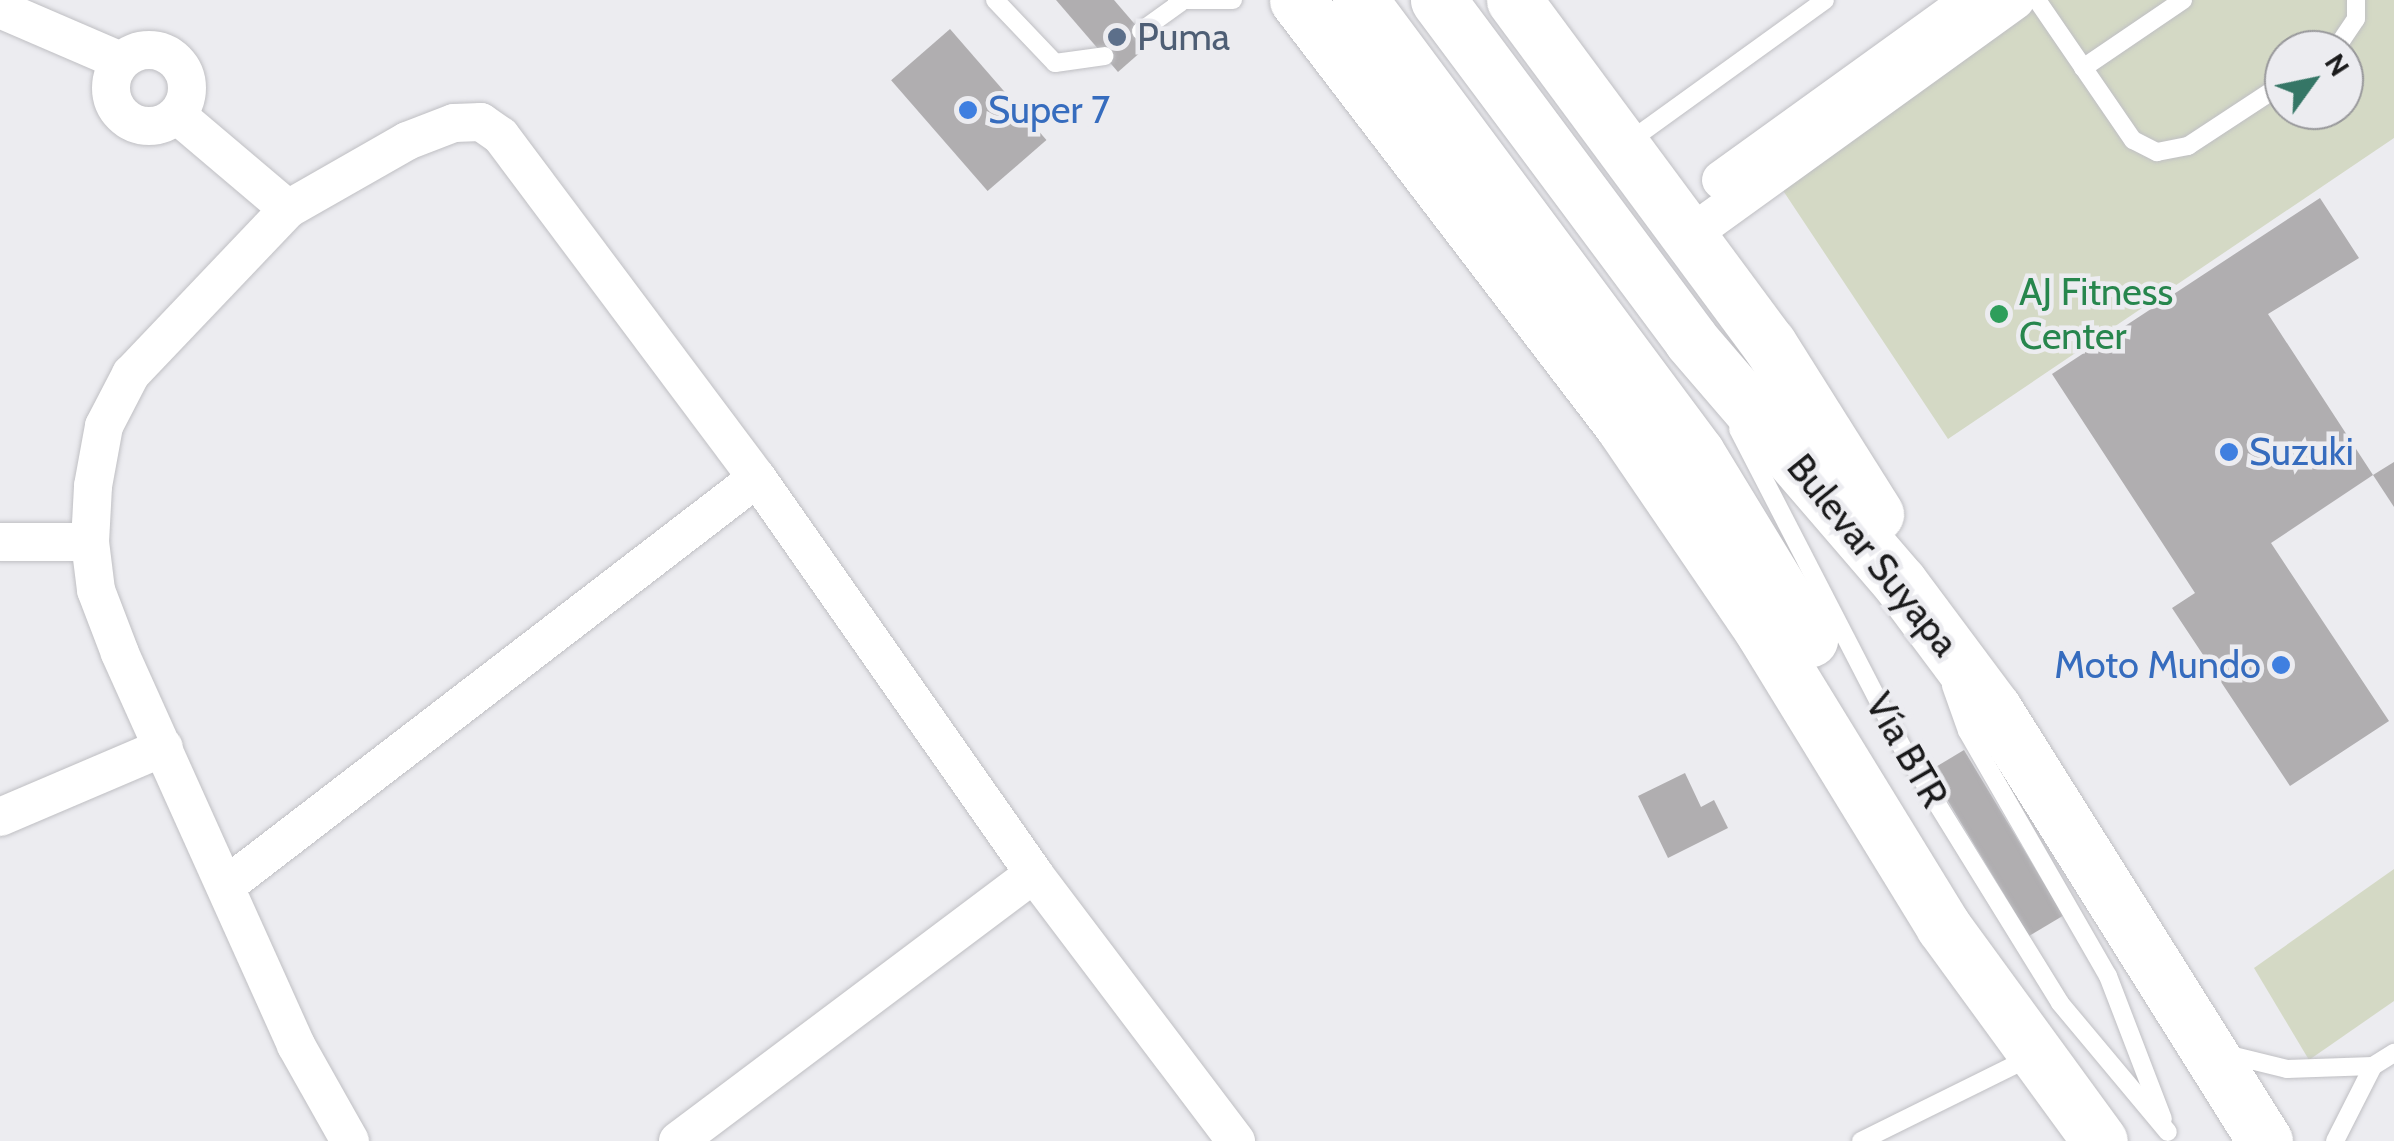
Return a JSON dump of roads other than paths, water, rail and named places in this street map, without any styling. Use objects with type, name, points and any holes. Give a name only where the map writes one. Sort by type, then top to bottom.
[{"type":"main road","points":[[1296,0],[1622,425],[1763,632],[1944,926],[2054,1141]]},
{"type":"main road","points":[[1360,0],[1697,454],[2104,1141]]},
{"type":"main road","name":"Bulevar Suyapa","points":[[1438,0],[1692,340],[1915,604],[1994,709],[2265,1141]]},
{"type":"main road","points":[[1514,0],[1856,475],[1915,604]]},
{"type":"main road","points":[[1944,926],[2104,1141]]},
{"type":"street","points":[[1680,226],[1970,0]]},
{"type":"street","points":[[1680,226],[2016,0]]},
{"type":"street","points":[[0,10],[121,61]]},
{"type":"street","points":[[142,50],[166,53],[183,70],[187,94],[177,115],[144,125],[114,106],[110,83],[121,61],[142,50]]},
{"type":"street","points":[[177,115],[288,209]]},
{"type":"street","points":[[350,1141],[296,1045],[96,590],[90,542],[104,426],[131,374],[288,209],[406,141],[454,122],[481,122],[501,136],[757,478],[1034,874],[1236,1141]]},
{"type":"street","points":[[227,885],[757,478]]},
{"type":"street","points":[[0,542],[90,542]]},
{"type":"street","points":[[0,817],[164,747]]},
{"type":"street","points":[[678,1141],[1034,874]]},
{"type":"lane","points":[[995,0],[1055,63],[1105,56]]},
{"type":"lane","points":[[1141,31],[1179,2],[1234,0]]},
{"type":"lane","points":[[1622,146],[1825,0]]},
{"type":"lane","points":[[2037,0],[2133,140],[2157,152],[2188,146],[2264,96]]},
{"type":"lane","points":[[2084,68],[2182,0]]},
{"type":"lane","points":[[2349,30],[2356,20],[2356,0]]},
{"type":"lane","name":"Vía BTR","points":[[1692,340],[1902,748],[2060,1003],[2171,1136]]},
{"type":"lane","name":"Vía BTR","points":[[1915,604],[1967,731],[2108,976],[2171,1136]]},
{"type":"lane","points":[[2210,1050],[2287,1068],[2374,1066]]},
{"type":"lane","points":[[2335,1141],[2374,1066],[2394,1053]]},
{"type":"lane","points":[[1862,1141],[2015,1065]]},
{"type":"place","name":"Puma","points":[[1117,37]]},
{"type":"place","name":"Super 7","points":[[968,110]]},
{"type":"place","name":"AJ Fitness Center","points":[[1999,314]]},
{"type":"place","name":"Suzuki","points":[[2229,452]]},
{"type":"place","name":"Moto Mundo","points":[[2281,665]]}]
